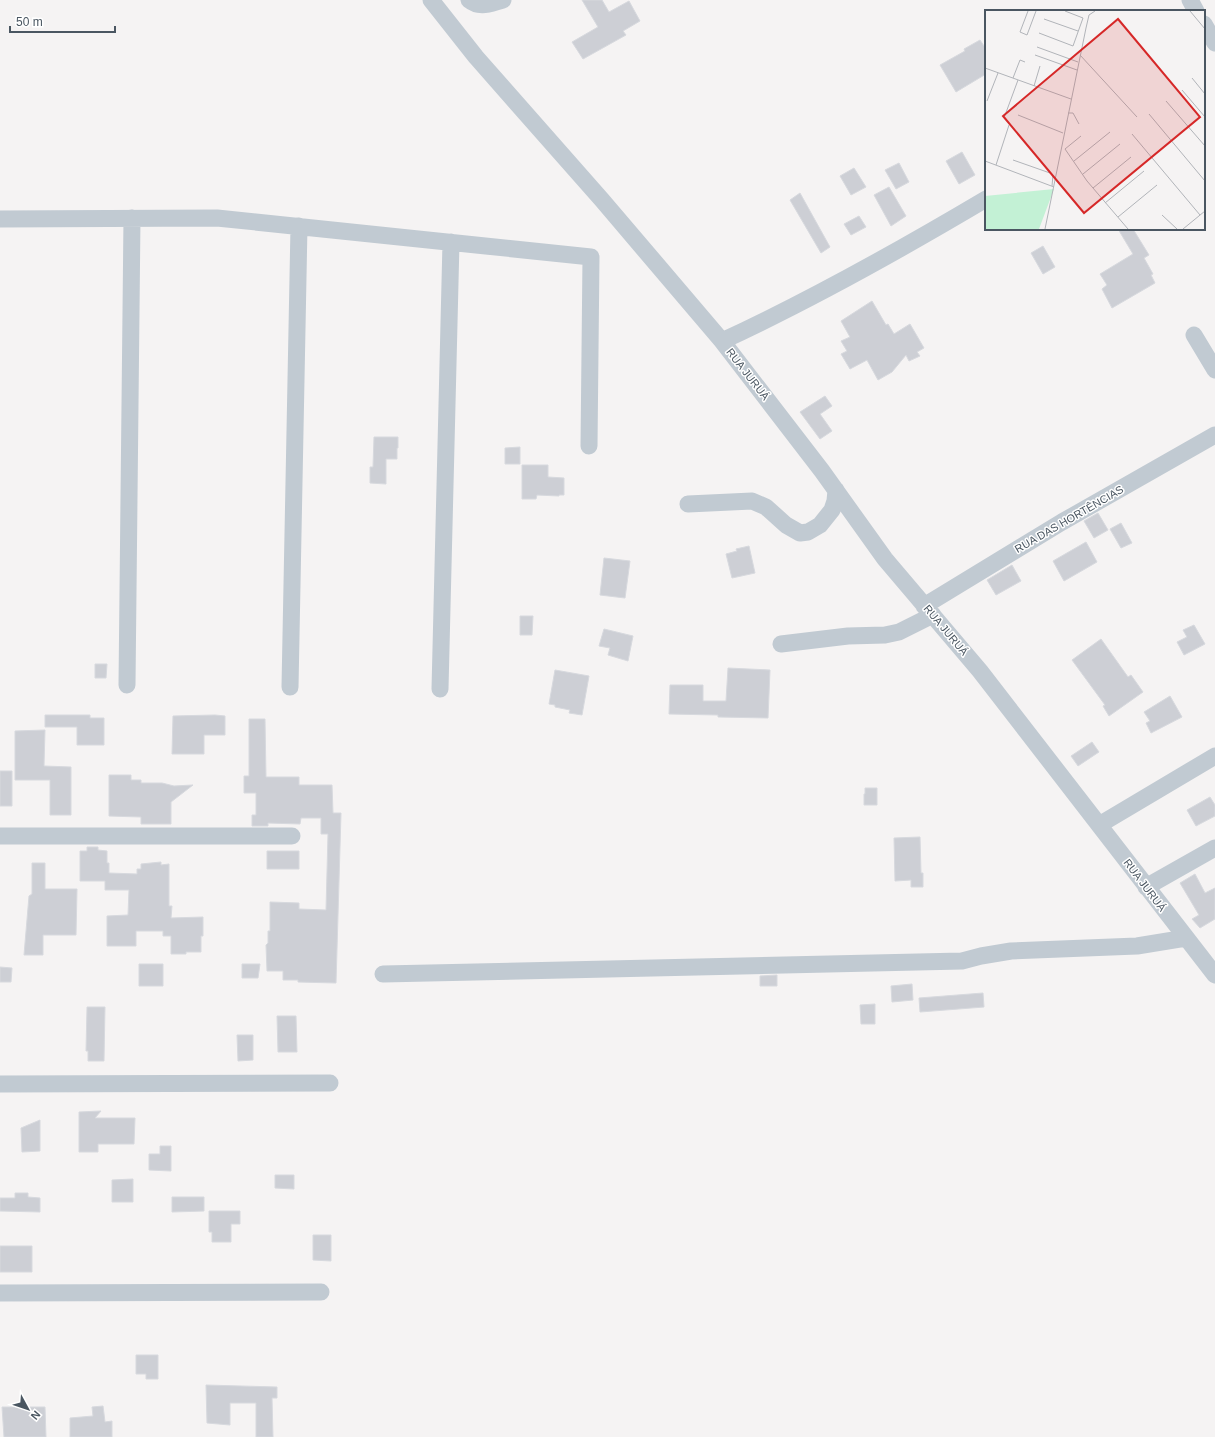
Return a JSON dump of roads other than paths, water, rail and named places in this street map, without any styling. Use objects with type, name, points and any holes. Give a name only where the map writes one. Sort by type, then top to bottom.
[{"type":"street","name":"RUA JURUÁ","points":[[431,0],[476,57],[602,200],[722,341],[822,471],[885,559],[980,671],[1215,975]]},
{"type":"street","points":[[469,0],[478,5],[485,5],[503,0]]},
{"type":"street","points":[[1190,0],[1195,10]]},
{"type":"street","points":[[1205,26],[1215,43]]},
{"type":"street","points":[[722,341],[777,316],[939,227],[985,200]]},
{"type":"street","points":[[128,684],[132,218]]},
{"type":"street","points":[[0,219],[217,218],[591,257],[589,446]]},
{"type":"street","points":[[290,687],[299,226]]},
{"type":"street","points":[[440,689],[451,242]]},
{"type":"street","points":[[1194,335],[1215,370]]},
{"type":"street","name":"RUA DAS HORTÊNCIAS","points":[[781,644],[848,636],[885,635],[899,632],[929,610],[1062,522],[1215,435]]},
{"type":"street","points":[[688,504],[752,502],[766,506],[786,525],[800,533],[808,532],[820,525],[832,510],[836,501],[836,490]]},
{"type":"street","points":[[1099,825],[1215,756]]},
{"type":"street","points":[[0,836],[292,836]]},
{"type":"street","points":[[1146,887],[1215,848]]},
{"type":"street","points":[[383,974],[962,961],[981,956],[1011,952],[1137,946],[1186,938]]},
{"type":"street","points":[[0,1084],[330,1083]]},
{"type":"street","points":[[0,1293],[321,1292]]}]
